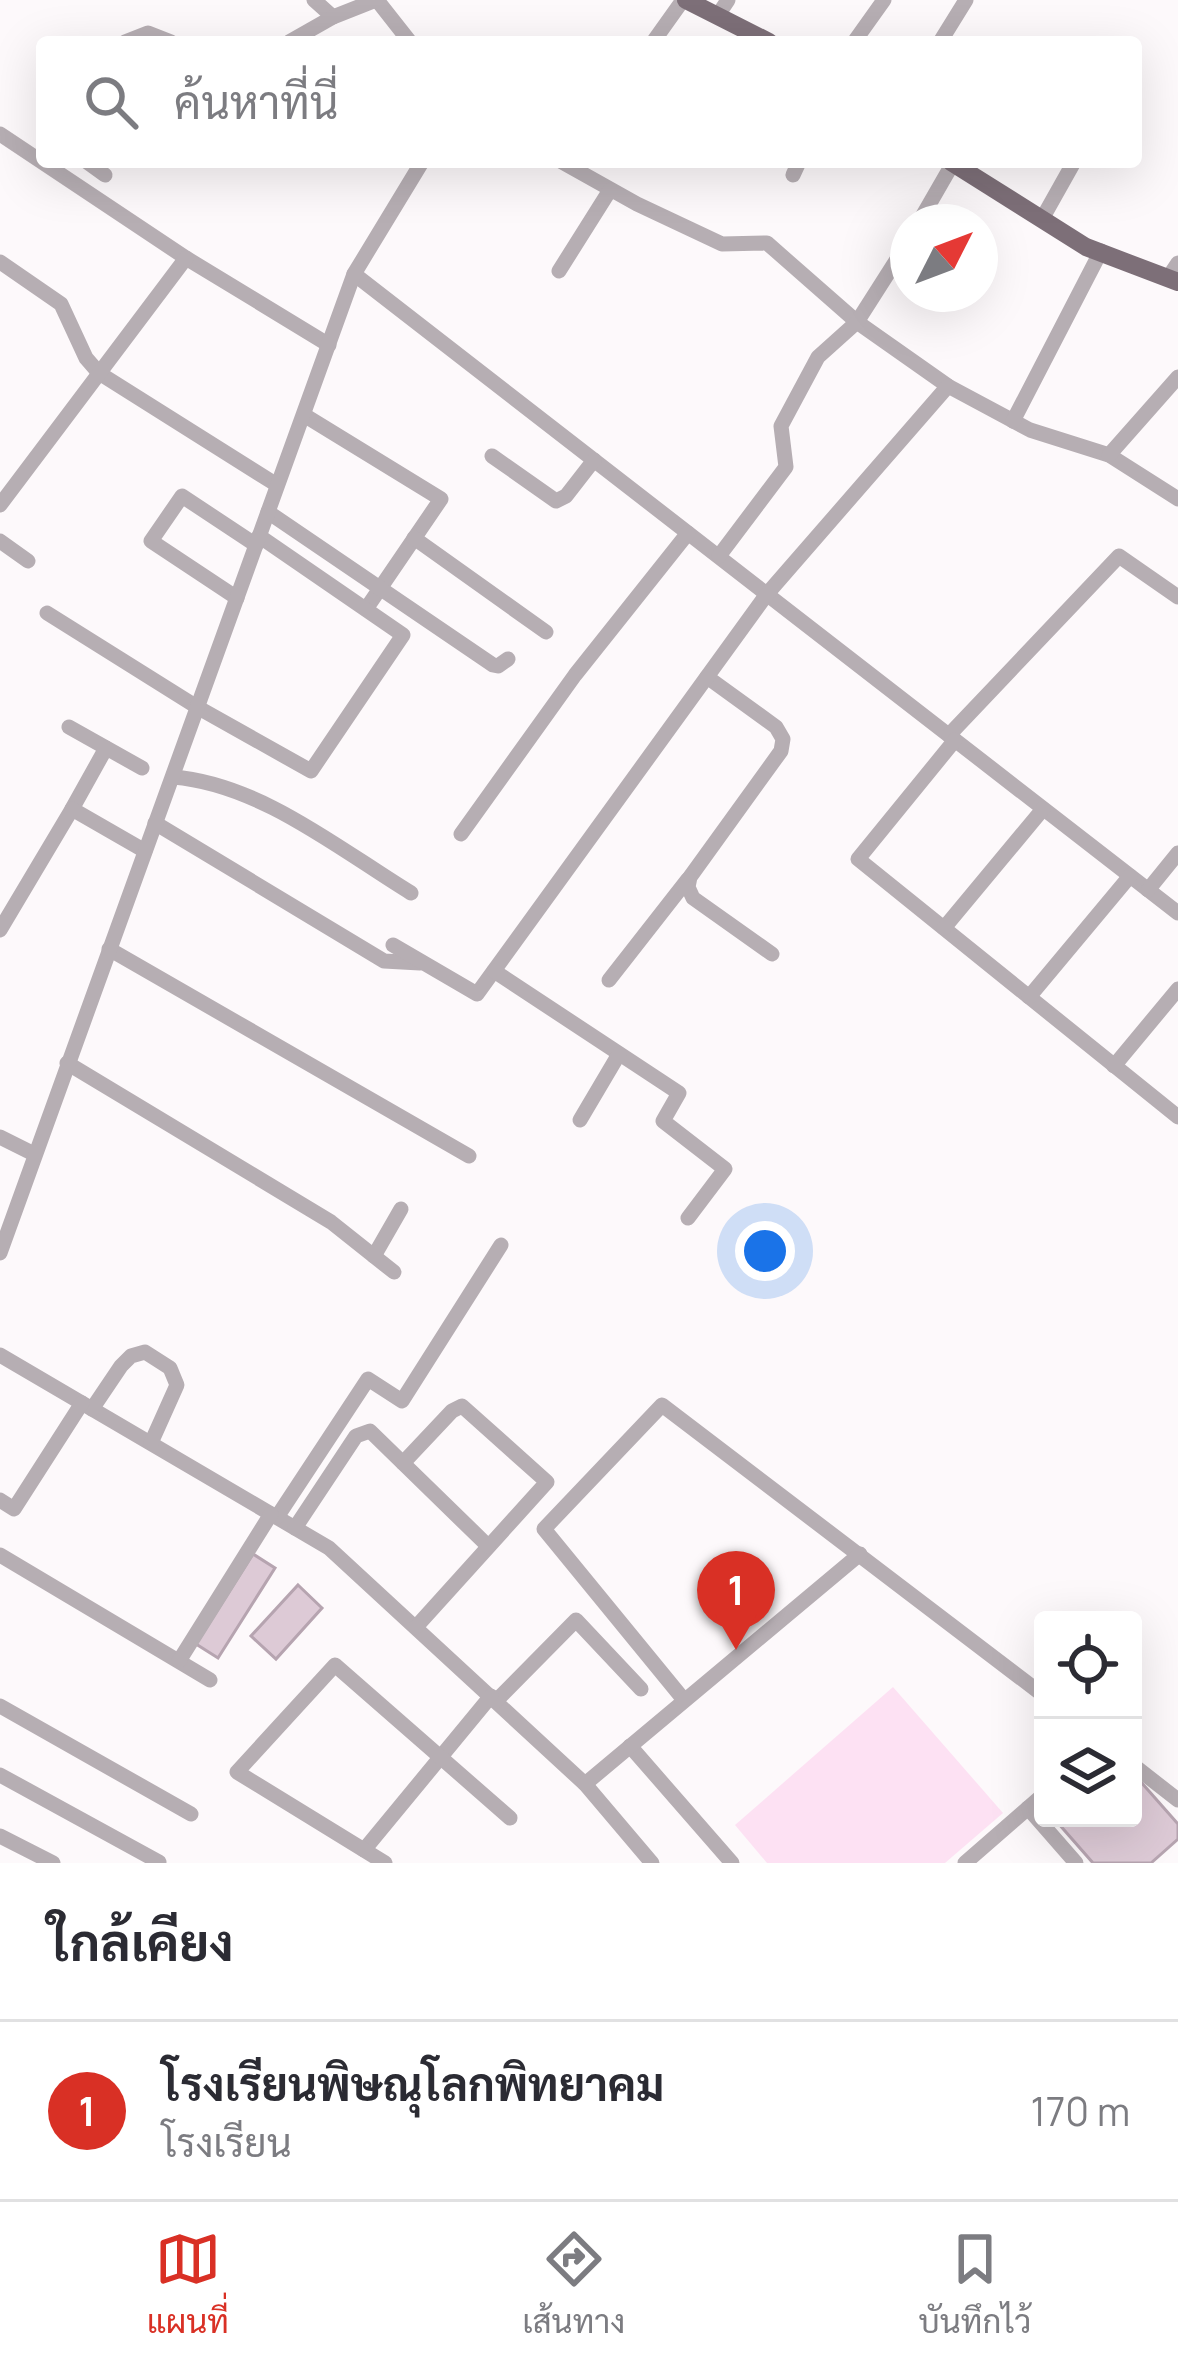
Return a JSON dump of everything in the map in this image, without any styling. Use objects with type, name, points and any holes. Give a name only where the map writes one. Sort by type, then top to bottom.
[{"type":"main road","points":[[684,0],[723,8],[761,36]]},
{"type":"main road","points":[[960,168],[1086,247],[1175,274]]},
{"type":"street","points":[[314,0],[333,17]]},
{"type":"street","points":[[300,36],[376,0],[405,36]]},
{"type":"street","points":[[657,36],[684,0]]},
{"type":"street","points":[[858,36],[884,0]]},
{"type":"street","points":[[944,36],[966,0]]},
{"type":"street","points":[[0,134],[36,158]]},
{"type":"street","points":[[51,168],[328,345]]},
{"type":"street","points":[[95,168],[105,175]]},
{"type":"street","points":[[0,1253],[354,274],[418,168]]},
{"type":"street","points":[[572,168],[722,244],[767,243],[857,322],[948,386],[1013,421],[1109,455],[1178,499]]},
{"type":"street","points":[[930,204],[949,168]]},
{"type":"street","points":[[1042,219],[1071,168]]},
{"type":"street","points":[[559,271],[610,190]]},
{"type":"street","points":[[1013,421],[1101,251]]},
{"type":"street","points":[[0,505],[186,258]]},
{"type":"street","points":[[0,262],[61,304],[81,350],[99,373],[277,485]]},
{"type":"street","points":[[719,556],[786,467],[781,426],[818,357],[857,322],[890,270]]},
{"type":"street","points":[[354,274],[1178,913]]},
{"type":"street","points":[[1109,455],[1178,377]]},
{"type":"street","points":[[393,945],[477,994],[766,594],[948,386]]},
{"type":"street","points":[[304,415],[441,499],[366,609]]},
{"type":"street","points":[[492,456],[556,501],[566,496],[594,460]]},
{"type":"street","points":[[47,613],[197,707],[311,771],[403,635],[182,496],[151,542],[237,598]]},
{"type":"street","points":[[268,512],[493,665],[508,658]]},
{"type":"street","points":[[461,833],[575,676],[688,533]]},
{"type":"street","points":[[414,538],[546,632]]},
{"type":"street","points":[[0,541],[28,561]]},
{"type":"street","points":[[1178,597],[1119,556],[952,738],[858,859],[1178,1118]]},
{"type":"street","points":[[609,980],[781,751],[783,739],[776,727],[706,677]]},
{"type":"street","points":[[69,727],[142,768]]},
{"type":"street","points":[[0,930],[106,748]]},
{"type":"street","points":[[173,777],[224,787],[276,811],[411,893]]},
{"type":"street","points":[[944,928],[1043,808]]},
{"type":"street","points":[[72,809],[145,851]]},
{"type":"street","points":[[155,823],[384,961],[425,963]]},
{"type":"street","points":[[1148,890],[1178,853]]},
{"type":"street","points":[[1029,997],[1130,876]]},
{"type":"street","points":[[690,877],[693,898],[772,954]]},
{"type":"street","points":[[109,949],[469,1156]]},
{"type":"street","points":[[494,971],[679,1093],[663,1121],[725,1169],[688,1218]]},
{"type":"street","points":[[1114,1066],[1178,989]]},
{"type":"street","points":[[580,1120],[619,1054]]},
{"type":"street","points":[[67,1063],[331,1222],[394,1272]]},
{"type":"street","points":[[0,1137],[34,1154]]},
{"type":"street","points":[[374,1256],[401,1209]]},
{"type":"street","points":[[179,1661],[368,1379],[402,1401],[501,1244]]},
{"type":"street","points":[[0,1500],[14,1509],[87,1406],[131,1356],[145,1352],[170,1368],[177,1385],[151,1443]]},
{"type":"street","points":[[0,1354],[329,1548],[585,1784],[652,1863]]},
{"type":"street","points":[[684,1700],[544,1529],[662,1405],[1034,1688]]},
{"type":"street","points":[[403,1463],[462,1406],[547,1481],[416,1627]]},
{"type":"street","points":[[295,1528],[356,1436],[370,1431],[488,1546]]},
{"type":"street","points":[[585,1784],[860,1554]]},
{"type":"street","points":[[0,1556],[211,1680]]},
{"type":"street","points":[[364,1850],[494,1698],[576,1620],[641,1689]]},
{"type":"street","points":[[385,1863],[237,1772],[335,1665],[510,1818]]},
{"type":"street","points":[[0,1706],[191,1814]]},
{"type":"street","points":[[630,1746],[732,1863]]},
{"type":"street","points":[[1142,1772],[1178,1801]]},
{"type":"street","points":[[0,1775],[158,1862]]},
{"type":"street","points":[[964,1863],[1034,1803]]},
{"type":"street","points":[[1028,1808],[1076,1863]]},
{"type":"street","points":[[0,1836],[53,1863]]},
{"type":"street","points":[[6,1863],[21,1847]]},
{"type":"shaded area","points":[[893,1687],[1003,1813],[945,1863],[767,1863],[735,1825]]},
{"type":"building","points":[[253,1554],[275,1568],[218,1658],[196,1644]]},
{"type":"building","points":[[298,1585],[322,1608],[276,1659],[251,1636]]},
{"type":"building","points":[[1142,1783],[1178,1824],[1178,1839],[1151,1863],[1093,1863],[1062,1827],[1142,1827]]},
{"type":"place","name":"โรงเรียนพิษณุโลกพิทยาคม","points":[[736,1650]]}]
